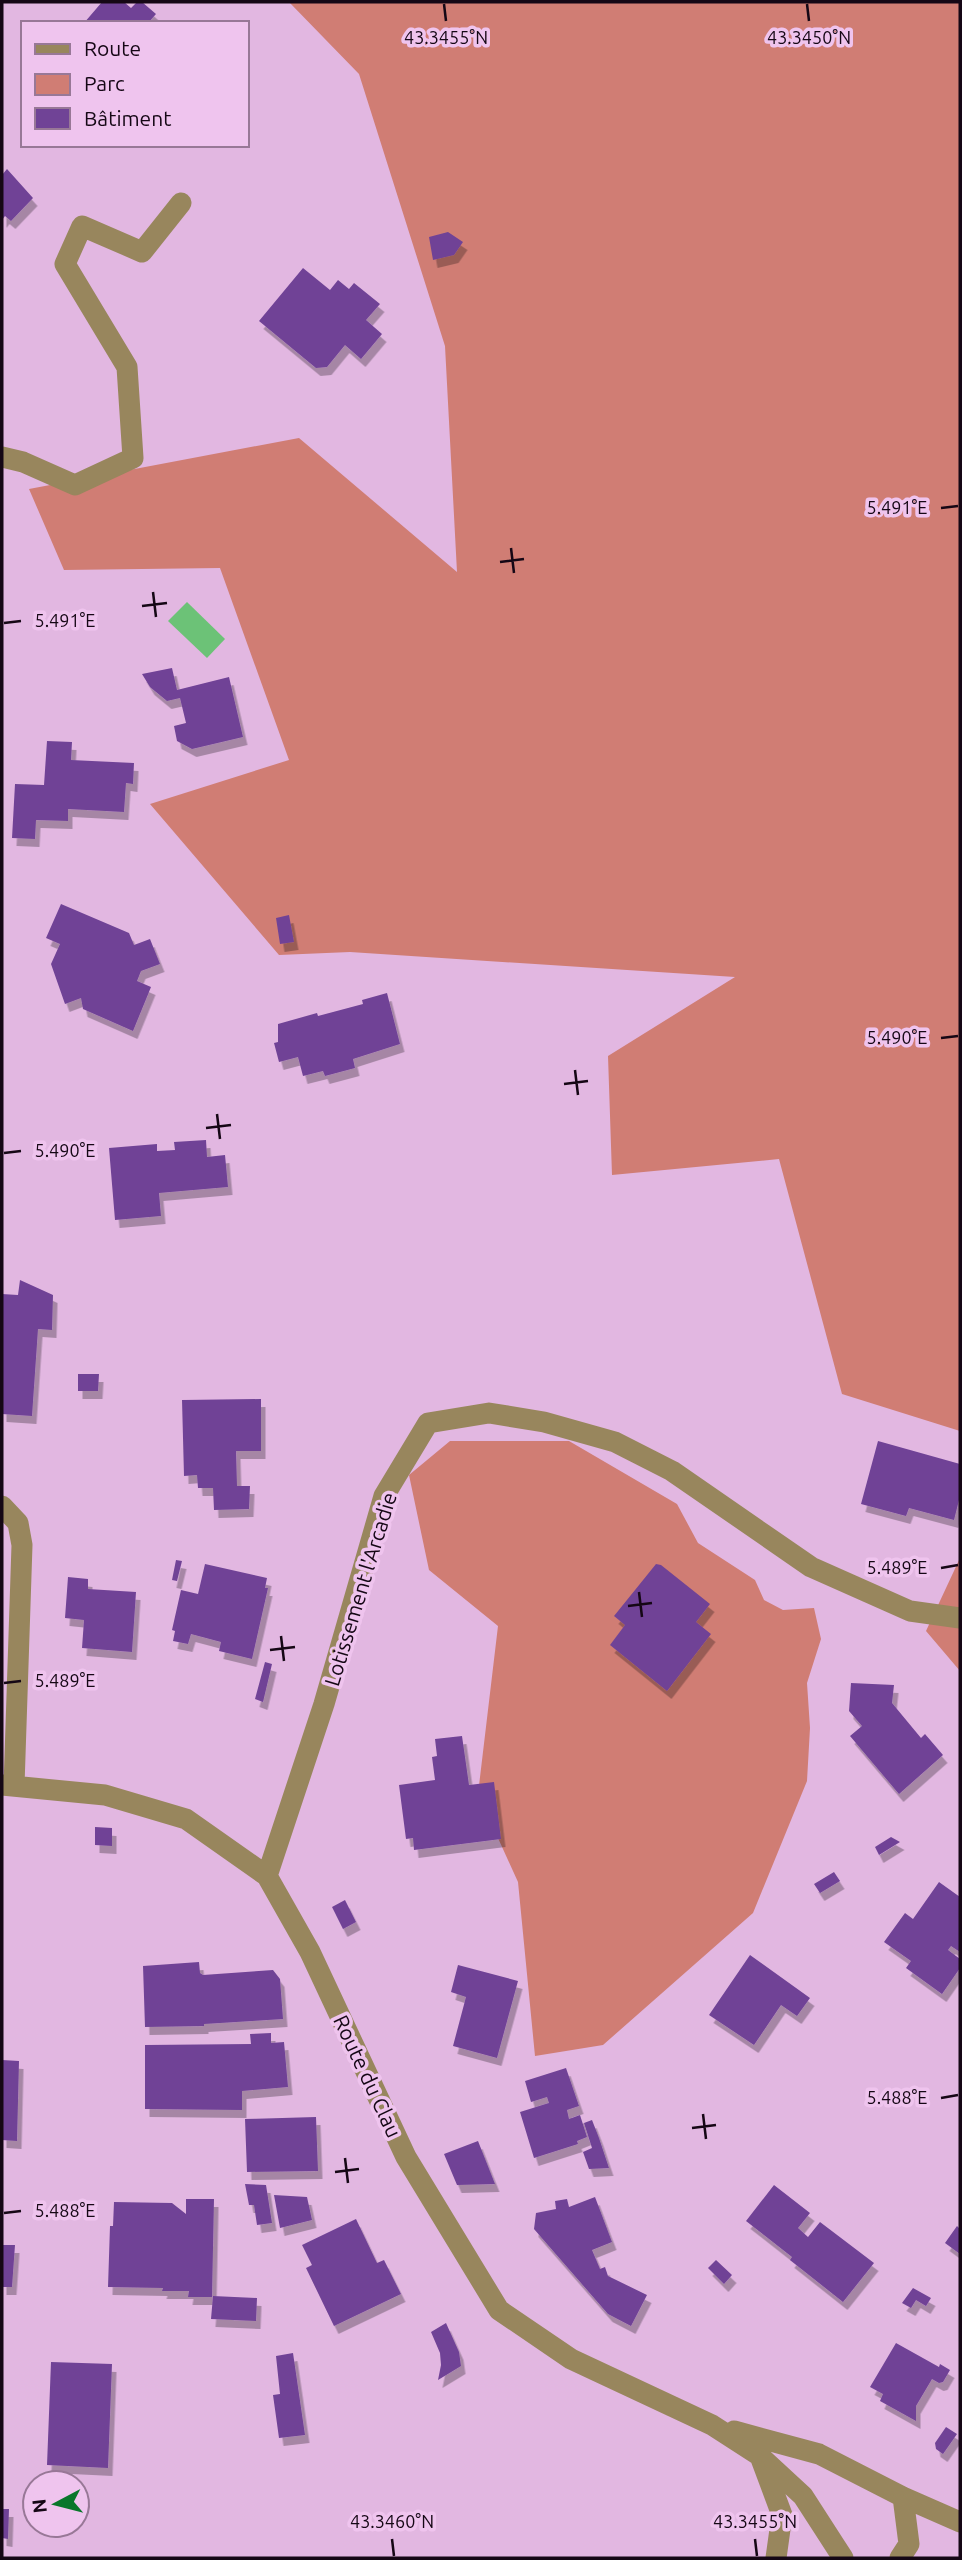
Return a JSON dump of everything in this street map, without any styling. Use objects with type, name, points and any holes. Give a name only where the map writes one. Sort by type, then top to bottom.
[{"type":"street","points":[[2,457],[23,462],[75,485],[133,458],[127,367],[65,264],[82,226],[142,252],[181,203]]},
{"type":"street","name":"Lotissement l'Arcadie","points":[[267,1876],[324,1704],[384,1496],[428,1423],[489,1413],[544,1422],[614,1442],[672,1471],[811,1567],[910,1611],[960,1618]]},
{"type":"street","points":[[2,1506],[18,1522],[22,1545],[8,1786]]},
{"type":"street","name":"Route du Clau","points":[[8,1786],[105,1795],[186,1819],[267,1876],[310,1952],[406,2157],[499,2310],[571,2359],[712,2425],[760,2456],[803,2496],[843,2558]]},
{"type":"street","name":"Route du Clau","points":[[712,2425],[819,2454],[903,2497],[960,2522]]},
{"type":"street","points":[[760,2456],[782,2515],[776,2558]]},
{"type":"street","points":[[900,2558],[909,2544],[903,2497]]},
{"type":"green space","points":[[289,2],[960,2],[960,1431],[842,1394],[779,1159],[612,1175],[608,1056],[735,977],[350,952],[279,955],[150,804],[289,760],[220,568],[64,570],[29,489],[299,438],[457,572],[445,346],[359,74]]},
{"type":"green space","points":[[450,1441],[569,1441],[677,1504],[698,1543],[755,1580],[764,1600],[783,1610],[814,1608],[821,1639],[807,1683],[810,1728],[807,1781],[753,1913],[603,2045],[535,2056],[518,1882],[478,1794],[498,1626],[429,1570],[409,1475]]},
{"type":"green space","points":[[960,1558],[960,1671],[926,1631]]},
{"type":"shaded area","points":[[187,602],[225,639],[207,658],[168,621]]},
{"type":"building","points":[[102,2],[124,2],[131,8],[137,2],[142,2],[156,14],[150,21],[86,21]]},
{"type":"building","points":[[7,169],[33,198],[11,221],[5,216],[2,220],[2,175]]},
{"type":"building","points":[[448,232],[463,242],[454,255],[433,260],[429,237]]},
{"type":"building","points":[[303,268],[330,290],[338,280],[349,289],[354,283],[380,304],[366,320],[382,334],[361,359],[345,345],[327,367],[316,368],[259,321]]},
{"type":"building","points":[[172,668],[177,690],[229,677],[243,737],[192,749],[177,741],[174,726],[186,723],[180,698],[167,701],[150,687],[142,674]]},
{"type":"building","points":[[47,741],[72,742],[71,760],[134,763],[133,784],[126,783],[124,812],[68,809],[68,821],[36,820],[35,839],[12,838],[15,784],[44,785]]},
{"type":"building","points":[[61,904],[129,933],[134,945],[150,939],[160,964],[141,971],[137,981],[151,987],[133,1031],[83,1009],[81,998],[65,1004],[51,964],[60,944],[46,938]]},
{"type":"building","points":[[289,915],[294,942],[280,944],[276,918]]},
{"type":"building","points":[[387,993],[400,1044],[353,1059],[355,1068],[325,1076],[323,1071],[303,1076],[298,1057],[279,1062],[274,1043],[278,1042],[278,1024],[363,1004],[362,1000]]},
{"type":"building","points":[[206,1140],[207,1157],[225,1155],[228,1187],[159,1193],[161,1216],[115,1220],[109,1148],[157,1144],[157,1151],[175,1150],[174,1142]]},
{"type":"building","points":[[20,1280],[53,1295],[52,1330],[38,1329],[32,1416],[2,1414],[2,1294],[18,1295]]},
{"type":"building","points":[[78,1374],[99,1374],[98,1391],[78,1391]]},
{"type":"building","points":[[261,1399],[261,1451],[236,1451],[237,1486],[250,1486],[249,1509],[214,1510],[213,1488],[198,1488],[197,1475],[184,1476],[182,1400]]},
{"type":"building","points":[[878,1441],[960,1464],[960,1496],[954,1520],[909,1508],[906,1516],[861,1504]]},
{"type":"building","points":[[176,1560],[182,1561],[177,1581],[172,1580]]},
{"type":"building","points":[[205,1564],[267,1578],[265,1588],[268,1588],[252,1659],[219,1651],[221,1642],[191,1634],[188,1644],[173,1641],[175,1631],[172,1630],[181,1590],[198,1594]]},
{"type":"building","points":[[656,1564],[661,1565],[710,1604],[696,1622],[711,1634],[667,1691],[610,1645],[625,1625],[614,1616]]},
{"type":"building","points":[[68,1577],[88,1579],[88,1589],[136,1592],[132,1652],[82,1648],[84,1620],[65,1618]]},
{"type":"building","points":[[265,1662],[272,1664],[263,1702],[255,1699]]},
{"type":"building","points":[[851,1683],[894,1685],[892,1703],[921,1738],[925,1734],[943,1755],[899,1794],[850,1736],[862,1726],[849,1711]]},
{"type":"building","points":[[462,1736],[469,1785],[494,1782],[501,1839],[414,1850],[413,1838],[406,1839],[399,1785],[435,1780],[432,1757],[437,1756],[435,1739]]},
{"type":"building","points":[[95,1827],[112,1828],[112,1846],[95,1845]]},
{"type":"building","points":[[891,1837],[900,1842],[879,1855],[875,1847]]},
{"type":"building","points":[[834,1872],[840,1881],[820,1893],[814,1884]]},
{"type":"building","points":[[939,1882],[960,1897],[960,1952],[951,1946],[948,1950],[960,1959],[960,1968],[942,1994],[906,1968],[911,1961],[884,1942],[905,1913],[913,1919]]},
{"type":"building","points":[[345,1900],[356,1922],[343,1929],[332,1907]]},
{"type":"building","points":[[750,1955],[810,1998],[797,2016],[781,2005],[754,2045],[709,2015]]},
{"type":"building","points":[[199,1962],[200,1973],[203,1975],[273,1970],[280,1979],[283,2019],[204,2026],[145,2027],[143,1966]]},
{"type":"building","points":[[458,1965],[518,1981],[497,2058],[453,2046],[466,1997],[451,1992]]},
{"type":"building","points":[[271,2033],[271,2043],[284,2042],[288,2087],[242,2091],[242,2110],[145,2109],[145,2045],[251,2044],[250,2034]]},
{"type":"building","points":[[2,2060],[19,2061],[17,2141],[2,2140]]},
{"type":"building","points":[[566,2068],[579,2106],[567,2110],[569,2119],[580,2115],[587,2137],[577,2141],[578,2144],[534,2158],[520,2112],[549,2103],[547,2097],[531,2102],[525,2081]]},
{"type":"building","points":[[316,2117],[318,2171],[247,2172],[245,2119]]},
{"type":"building","points":[[592,2120],[609,2168],[589,2169],[583,2152],[592,2148],[584,2123]]},
{"type":"building","points":[[478,2141],[495,2184],[457,2185],[444,2154]]},
{"type":"building","points":[[245,2184],[266,2185],[272,2223],[257,2225],[254,2205],[249,2205]]},
{"type":"building","points":[[774,2185],[810,2213],[798,2228],[808,2237],[820,2222],[874,2263],[843,2302],[746,2221]]},
{"type":"building","points":[[274,2195],[307,2197],[312,2220],[280,2228]]},
{"type":"building","points":[[595,2197],[612,2242],[592,2250],[600,2269],[605,2267],[608,2276],[647,2295],[631,2326],[608,2314],[534,2229],[536,2213],[556,2209],[555,2201],[567,2199],[569,2207]]},
{"type":"building","points":[[186,2199],[214,2199],[212,2297],[188,2297],[189,2291],[162,2291],[163,2288],[108,2287],[110,2226],[113,2226],[114,2202],[172,2203],[186,2214]]},
{"type":"building","points":[[356,2219],[377,2263],[384,2260],[401,2294],[334,2326],[306,2268],[312,2265],[302,2245]]},
{"type":"building","points":[[957,2226],[960,2229],[960,2254],[945,2243]]},
{"type":"building","points":[[2,2245],[15,2245],[12,2287],[2,2287]]},
{"type":"building","points":[[716,2260],[732,2275],[724,2284],[708,2268]]},
{"type":"building","points":[[913,2288],[931,2298],[926,2306],[916,2300],[911,2308],[902,2303]]},
{"type":"building","points":[[213,2296],[257,2298],[256,2321],[211,2319]]},
{"type":"building","points":[[446,2323],[459,2352],[461,2366],[438,2380],[440,2353],[431,2332]]},
{"type":"building","points":[[896,2343],[939,2367],[940,2364],[950,2370],[943,2382],[932,2379],[916,2406],[916,2421],[880,2401],[883,2394],[870,2387]]},
{"type":"building","points":[[293,2353],[305,2435],[279,2438],[273,2395],[280,2394],[276,2356]]},
{"type":"building","points":[[51,2362],[112,2364],[108,2468],[47,2465]]},
{"type":"building","points":[[946,2427],[957,2434],[943,2454],[936,2449],[935,2443]]},
{"type":"building","points":[[2,2509],[9,2509],[8,2539],[2,2538]]}]
